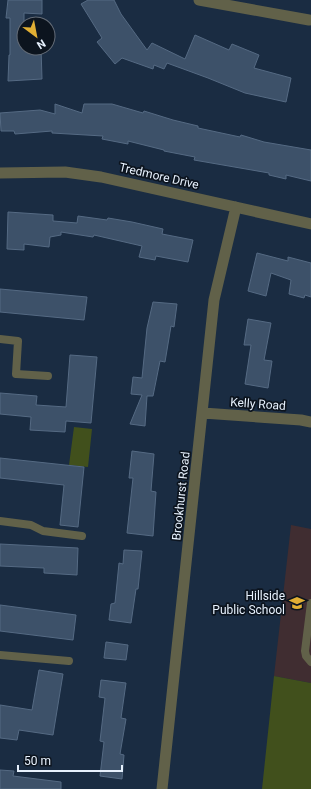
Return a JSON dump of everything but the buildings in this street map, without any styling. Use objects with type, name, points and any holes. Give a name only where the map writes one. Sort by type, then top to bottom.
[{"type":"street","points":[[199,0],[309,20]]},
{"type":"street","name":"Tredmore Drive","points":[[0,173],[65,172],[101,177],[311,224]]},
{"type":"street","name":"Brookhurst Road","points":[[162,789],[214,300],[236,207]]},
{"type":"street","name":"Kelly Road","points":[[203,413],[311,422]]},
{"type":"lane","points":[[0,339],[18,341],[16,374],[48,376]]},
{"type":"lane","points":[[0,521],[31,524],[43,531],[82,536]]},
{"type":"lane","points":[[311,603],[305,651],[306,656],[311,662]]},
{"type":"lane","points":[[0,655],[69,661]]},
{"type":"shaded area","name":"Hillside Public School","points":[[291,525],[311,529],[311,683],[274,676]]},
{"type":"green space","points":[[74,427],[92,429],[88,467],[69,465]]},
{"type":"green space","points":[[274,676],[311,683],[311,789],[262,789]]},
{"type":"place","name":"Hillside Public School","points":[[297,603]]}]
